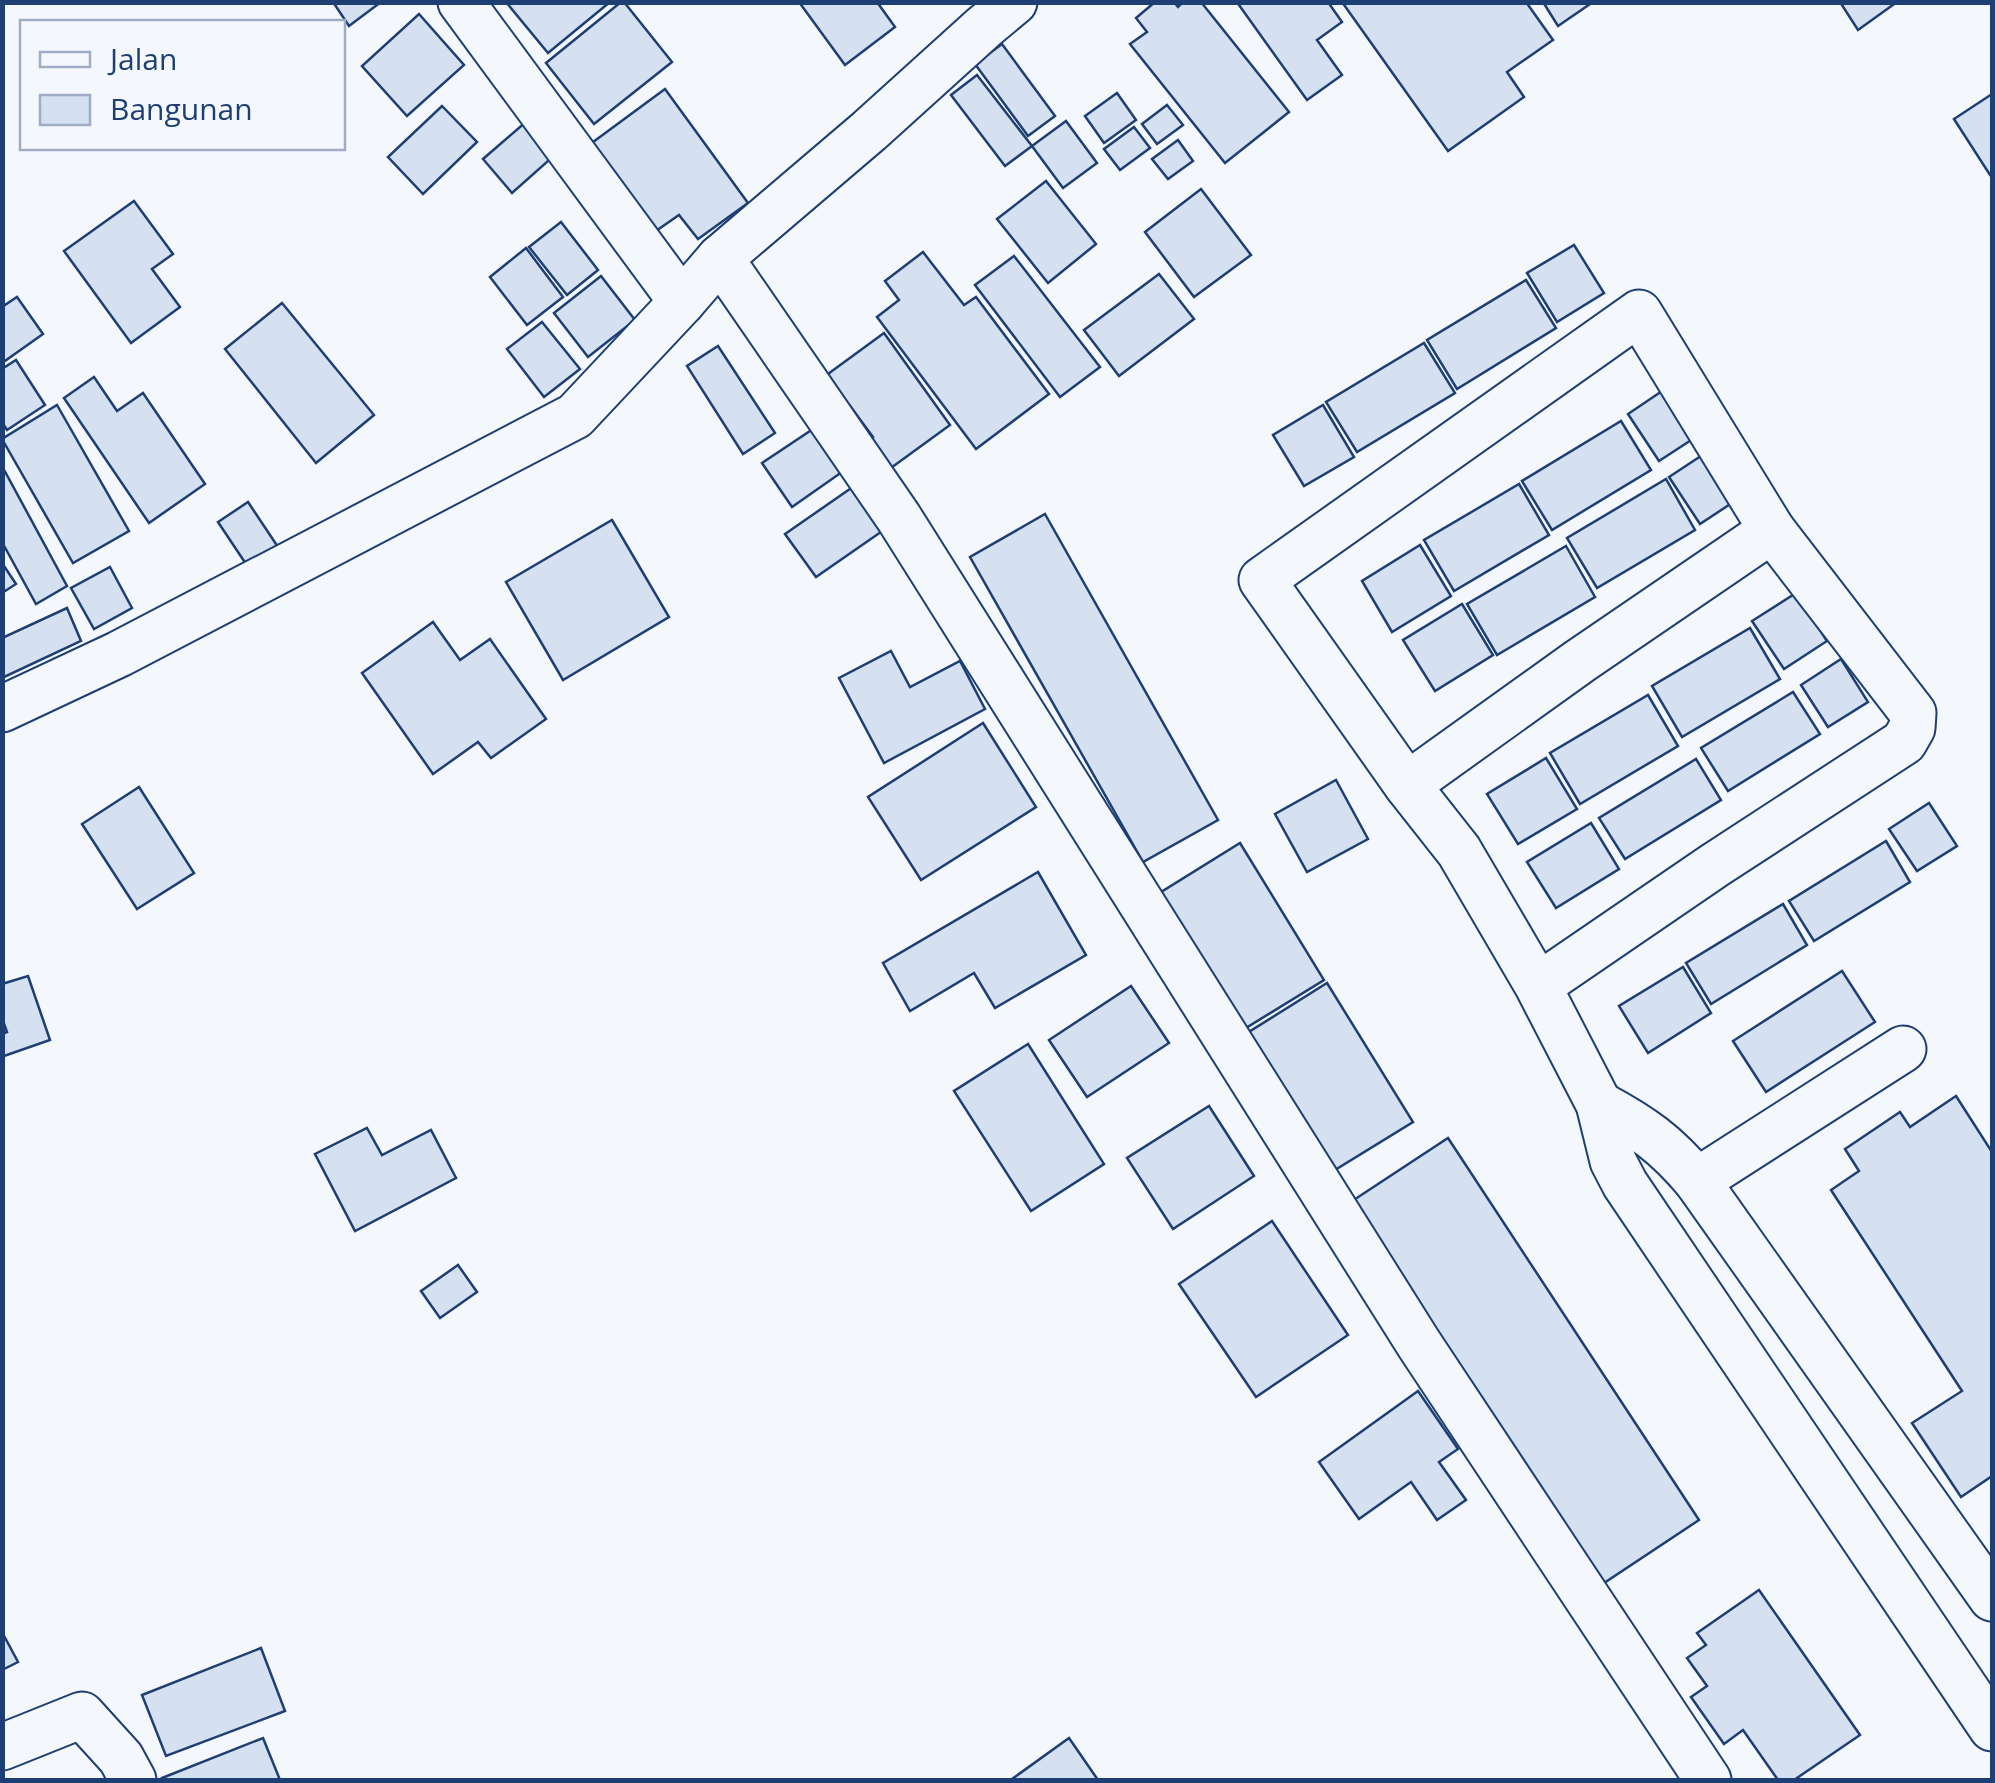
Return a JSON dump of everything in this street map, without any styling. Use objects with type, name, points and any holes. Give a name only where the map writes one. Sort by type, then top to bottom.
[{"type":"street","points":[[461,2],[682,302]]},
{"type":"street","points":[[2,709],[119,654],[575,416],[720,258],[869,131],[988,10]]},
{"type":"street","points":[[720,258],[899,518],[1419,1344],[1708,1780]]},
{"type":"street","points":[[1538,986],[1904,742],[1912,728],[1912,713],[1772,530],[1640,312],[1262,580],[1407,785],[1459,851],[1538,986],[1598,1104],[1613,1161],[1625,1184],[1992,1728]]},
{"type":"street","points":[[1407,785],[1772,530]]},
{"type":"street","points":[[1698,1180],[1902,1049]]},
{"type":"street","points":[[1598,1104],[1653,1136],[1698,1180],[1992,1598]]},
{"type":"street","points":[[2,1747],[82,1715],[121,1758],[133,1780]]},
{"type":"building","points":[[333,2],[381,2],[349,26]]},
{"type":"building","points":[[506,2],[610,2],[548,53]]},
{"type":"building","points":[[621,2],[672,62],[594,124],[546,63]]},
{"type":"building","points":[[799,2],[877,2],[895,27],[845,65]]},
{"type":"building","points":[[1155,2],[1174,2],[1178,7],[1183,2],[1201,2],[1289,112],[1225,163],[1130,44],[1147,32],[1136,18]]},
{"type":"building","points":[[1328,2],[1342,22],[1317,40],[1342,75],[1307,100],[1239,5]]},
{"type":"building","points":[[1342,2],[1526,2],[1553,40],[1507,72],[1524,97],[1448,151]]},
{"type":"building","points":[[1543,2],[1593,2],[1558,26]]},
{"type":"building","points":[[1840,2],[1897,2],[1858,30]]},
{"type":"building","points":[[419,14],[464,65],[407,116],[362,66]]},
{"type":"building","points":[[1002,44],[1055,116],[1028,136],[975,64]]},
{"type":"building","points":[[977,75],[1032,146],[1005,166],[951,95]]},
{"type":"building","points":[[665,89],[748,203],[698,239],[679,215],[653,233],[589,145]]},
{"type":"building","points":[[1117,93],[1136,120],[1104,143],[1085,116]]},
{"type":"building","points":[[1992,94],[1992,174],[1990,175],[1954,119]]},
{"type":"building","points":[[1167,105],[1183,125],[1157,144],[1142,124]]},
{"type":"building","points":[[442,106],[477,142],[423,194],[388,157]]},
{"type":"building","points":[[527,121],[556,154],[512,193],[483,159]]},
{"type":"building","points":[[1066,121],[1097,163],[1063,188],[1032,146]]},
{"type":"building","points":[[1134,127],[1150,148],[1120,170],[1104,149]]},
{"type":"building","points":[[1178,140],[1193,161],[1168,179],[1152,159]]},
{"type":"building","points":[[1046,181],[1096,244],[1048,283],[997,219]]},
{"type":"building","points":[[1201,189],[1251,255],[1194,297],[1145,232]]},
{"type":"building","points":[[134,201],[173,254],[152,269],[180,307],[131,343],[64,251]]},
{"type":"building","points":[[561,222],[598,270],[567,295],[529,247]]},
{"type":"building","points":[[1574,245],[1604,293],[1557,322],[1527,273]]},
{"type":"building","points":[[526,248],[563,297],[527,325],[490,277]]},
{"type":"building","points":[[923,252],[964,305],[976,297],[1049,394],[976,449],[877,317],[899,300],[885,281]]},
{"type":"building","points":[[1014,256],[1100,367],[1060,397],[975,285]]},
{"type":"building","points":[[1159,274],[1194,319],[1119,376],[1084,330]]},
{"type":"building","points":[[601,276],[635,320],[588,357],[554,313]]},
{"type":"building","points":[[1526,280],[1556,328],[1457,389],[1427,340]]},
{"type":"building","points":[[17,297],[43,334],[2,363],[2,307]]},
{"type":"building","points":[[282,303],[374,415],[316,463],[225,349]]},
{"type":"building","points":[[542,322],[580,369],[544,397],[507,349]]},
{"type":"building","points":[[884,333],[950,425],[884,473],[864,444],[873,437],[850,406],[840,413],[817,382]]},
{"type":"building","points":[[1424,343],[1455,393],[1357,452],[1326,402]]},
{"type":"building","points":[[718,346],[775,433],[743,454],[687,366]]},
{"type":"building","points":[[16,360],[45,405],[7,430],[2,422],[2,369]]},
{"type":"building","points":[[94,377],[117,411],[143,393],[205,484],[149,523],[64,398]]},
{"type":"building","points":[[1671,385],[1702,433],[1659,461],[1628,414]]},
{"type":"building","points":[[57,405],[129,531],[73,563],[2,439]]},
{"type":"building","points":[[1323,405],[1354,457],[1304,486],[1273,435]]},
{"type":"building","points":[[1621,421],[1651,470],[1552,530],[1522,481]]},
{"type":"building","points":[[813,429],[842,472],[792,507],[762,463]]},
{"type":"building","points":[[1713,448],[1744,495],[1700,524],[1669,477]]},
{"type":"building","points":[[2,466],[67,586],[36,604],[2,542]]},
{"type":"building","points":[[1666,479],[1695,530],[1597,588],[1567,538]]},
{"type":"building","points":[[860,482],[891,525],[816,577],[785,534]]},
{"type":"building","points":[[1519,484],[1549,535],[1454,591],[1424,540]]},
{"type":"building","points":[[248,502],[278,547],[248,567],[218,522]]},
{"type":"building","points":[[1045,514],[1218,820],[1143,862],[970,557]]},
{"type":"building","points":[[612,520],[669,617],[563,680],[506,582]]},
{"type":"building","points":[[1420,545],[1451,596],[1392,632],[1362,581]]},
{"type":"building","points":[[1566,546],[1595,597],[1497,655],[1467,604]]},
{"type":"building","points":[[2,563],[16,584],[2,593]]},
{"type":"building","points":[[110,567],[132,608],[94,629],[71,588]]},
{"type":"building","points":[[1796,593],[1827,641],[1784,669],[1752,621]]},
{"type":"building","points":[[1462,604],[1493,655],[1435,691],[1403,640]]},
{"type":"building","points":[[67,608],[81,641],[2,678],[2,638]]},
{"type":"building","points":[[433,622],[460,660],[490,639],[546,719],[491,758],[478,742],[433,774],[362,673]]},
{"type":"building","points":[[1750,628],[1780,679],[1682,737],[1652,686]]},
{"type":"building","points":[[891,651],[910,687],[960,661],[985,709],[884,763],[839,678]]},
{"type":"building","points":[[1841,659],[1868,702],[1828,727],[1801,685]]},
{"type":"building","points":[[1793,692],[1820,734],[1728,791],[1701,748]]},
{"type":"building","points":[[1648,695],[1678,746],[1580,804],[1550,753]]},
{"type":"building","points":[[983,723],[1036,807],[921,880],[868,797]]},
{"type":"building","points":[[1546,758],[1577,809],[1518,844],[1487,794]]},
{"type":"building","points":[[1696,759],[1721,800],[1625,859],[1599,818]]},
{"type":"building","points":[[1336,780],[1368,839],[1307,872],[1275,814]]},
{"type":"building","points":[[139,787],[194,873],[137,909],[82,824]]},
{"type":"building","points":[[1929,803],[1957,846],[1917,871],[1889,829]]},
{"type":"building","points":[[1591,823],[1619,869],[1556,908],[1527,862]]},
{"type":"building","points":[[1886,841],[1910,882],[1814,941],[1789,901]]},
{"type":"building","points":[[1240,843],[1324,980],[1241,1031],[1158,894]]},
{"type":"building","points":[[1038,872],[1086,955],[995,1008],[974,973],[910,1011],[883,963]]},
{"type":"building","points":[[1783,904],[1807,945],[1711,1004],[1686,963]]},
{"type":"building","points":[[1683,967],[1711,1013],[1648,1053],[1619,1006]]},
{"type":"building","points":[[1842,971],[1875,1022],[1766,1092],[1733,1041]]},
{"type":"building","points":[[28,976],[50,1040],[4,1056],[2,1034],[7,1032],[2,1018],[2,984]]},
{"type":"building","points":[[1327,983],[1413,1122],[1330,1173],[1244,1035]]},
{"type":"building","points":[[1131,986],[1169,1043],[1087,1097],[1049,1040]]},
{"type":"building","points":[[1028,1044],[1104,1164],[1031,1211],[954,1091]]},
{"type":"building","points":[[1956,1096],[1992,1152],[1992,1476],[1961,1497],[1912,1423],[1962,1391],[1831,1190],[1859,1171],[1845,1149],[1900,1112],[1910,1127]]},
{"type":"building","points":[[1209,1106],[1254,1176],[1173,1229],[1127,1158]]},
{"type":"building","points":[[367,1128],[382,1155],[431,1130],[456,1178],[355,1231],[315,1154]]},
{"type":"building","points":[[1448,1138],[1699,1520],[1592,1591],[1340,1209]]},
{"type":"building","points":[[1272,1221],[1348,1335],[1256,1397],[1179,1284]]},
{"type":"building","points":[[458,1265],[477,1292],[440,1318],[421,1291]]},
{"type":"building","points":[[1418,1391],[1458,1449],[1439,1462],[1466,1500],[1437,1520],[1411,1482],[1359,1519],[1319,1462]]},
{"type":"building","points":[[1759,1590],[1860,1735],[1794,1780],[1778,1780],[1743,1730],[1724,1744],[1691,1697],[1707,1686],[1687,1658],[1706,1645],[1697,1633]]},
{"type":"building","points":[[2,1632],[18,1662],[2,1670]]},
{"type":"building","points":[[261,1648],[285,1711],[166,1756],[142,1695]]},
{"type":"building","points":[[263,1738],[280,1780],[162,1778]]},
{"type":"building","points":[[1069,1738],[1098,1780],[1012,1779]]}]
